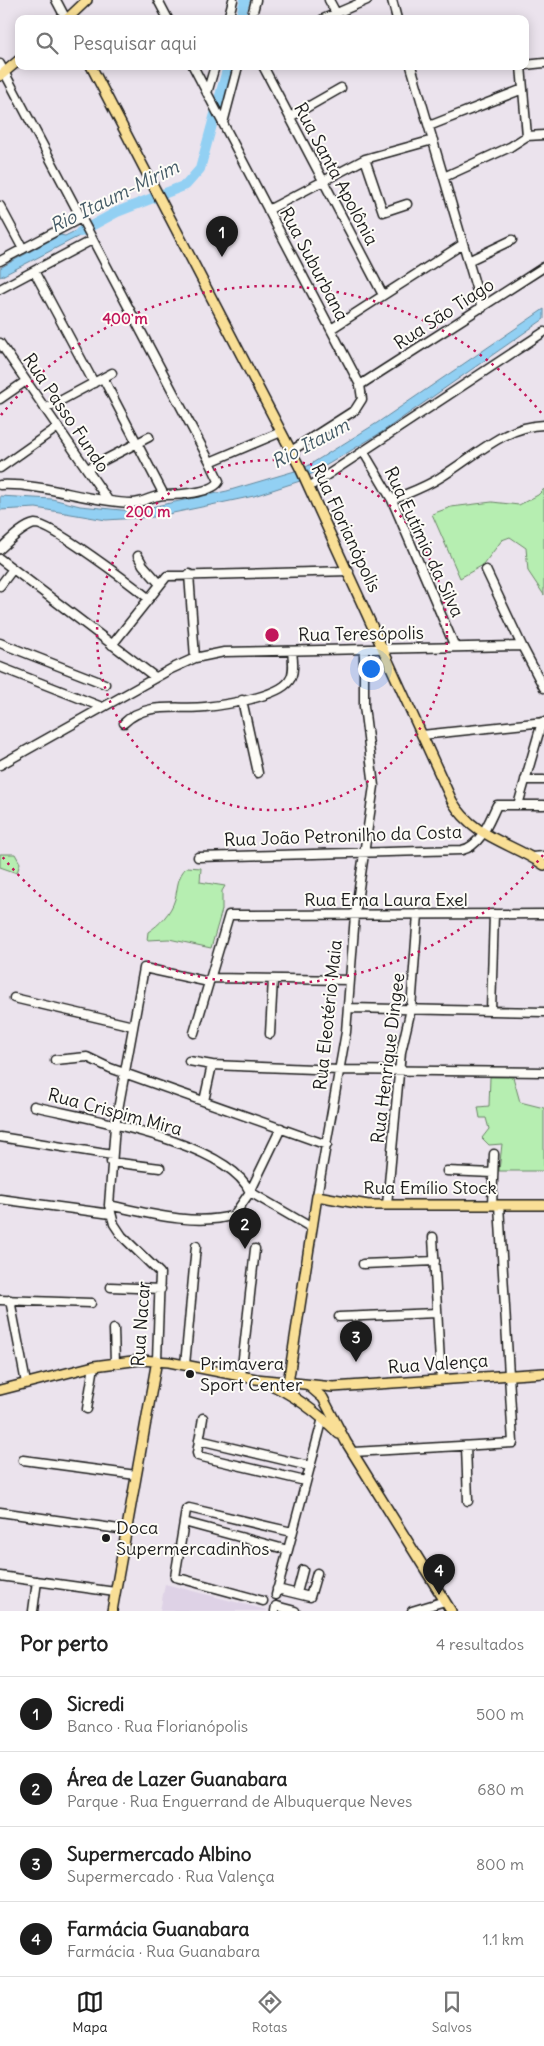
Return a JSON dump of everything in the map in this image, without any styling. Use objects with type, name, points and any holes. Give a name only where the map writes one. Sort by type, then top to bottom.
[{"type":"main road","points":[[70,15],[87,0]]},
{"type":"main road","points":[[1,71],[15,62]]},
{"type":"main road","name":"Rua Florianópolis","points":[[93,70],[307,482],[458,810],[469,824],[483,833],[532,857],[544,865]]},
{"type":"main road","name":"Rua Emílio Stock","points":[[317,1196],[356,1204],[544,1205]]},
{"type":"main road","name":"Rua Eleotério Maia","points":[[288,1382],[317,1196]]},
{"type":"main road","points":[[0,1390],[94,1366],[157,1360],[256,1379],[293,1396],[313,1409],[346,1442]]},
{"type":"main road","name":"Rua Nacar","points":[[112,1611],[157,1360]]},
{"type":"main road","name":"Rua Valença","points":[[256,1379],[333,1387],[544,1373]]},
{"type":"main road","points":[[288,1382],[293,1396]]},
{"type":"main road","points":[[293,1396],[294,1387],[302,1384],[323,1398],[352,1452],[451,1611]]},
{"type":"main road","points":[[313,1409],[321,1405],[323,1398],[333,1387]]},
{"type":"main road","points":[[322,1418],[323,1398]]},
{"type":"street","points":[[56,0],[64,15]]},
{"type":"street","points":[[158,0],[166,15]]},
{"type":"street","points":[[252,15],[256,0]]},
{"type":"street","points":[[329,0],[336,13]]},
{"type":"street","points":[[332,15],[367,0]]},
{"type":"street","points":[[392,0],[396,15]]},
{"type":"street","points":[[229,15],[231,2]]},
{"type":"street","points":[[529,65],[544,63]]},
{"type":"street","name":"Rua Suburbana","points":[[195,70],[360,386]]},
{"type":"street","points":[[208,94],[214,70]]},
{"type":"street","points":[[221,120],[237,70]]},
{"type":"street","name":"Rua Santa Apolônia","points":[[265,70],[383,295]]},
{"type":"street","points":[[412,70],[482,308]]},
{"type":"street","points":[[521,70],[527,136]]},
{"type":"street","points":[[0,484],[47,489],[135,503],[164,494],[178,496],[217,485],[218,478],[1,71]]},
{"type":"street","points":[[290,117],[341,88]]},
{"type":"street","points":[[429,126],[523,88]]},
{"type":"street","points":[[444,177],[510,147],[527,136],[544,135]]},
{"type":"street","points":[[268,210],[365,159],[433,140]]},
{"type":"street","points":[[365,159],[383,212],[407,204]]},
{"type":"street","points":[[0,206],[23,249]]},
{"type":"street","points":[[0,260],[83,222]]},
{"type":"street","points":[[0,289],[91,238]]},
{"type":"street","points":[[468,261],[512,240]]},
{"type":"street","points":[[331,329],[463,244]]},
{"type":"street","name":"Rua São Tiago","points":[[360,386],[544,267]]},
{"type":"street","points":[[34,271],[94,383]]},
{"type":"street","points":[[307,482],[363,451],[544,332]]},
{"type":"street","name":"Rua Passo Fundo","points":[[0,343],[108,500]]},
{"type":"street","points":[[45,409],[112,373]]},
{"type":"street","points":[[103,378],[164,494]]},
{"type":"street","points":[[0,399],[26,381]]},
{"type":"street","points":[[291,451],[355,410],[362,399],[360,386]]},
{"type":"street","points":[[392,500],[441,478],[512,431],[526,426],[544,425]]},
{"type":"street","points":[[0,468],[58,427]]},
{"type":"street","points":[[210,462],[281,432]]},
{"type":"street","points":[[87,469],[149,437]]},
{"type":"street","name":"Rua Eutímio da Silva","points":[[363,451],[392,500],[455,647]]},
{"type":"street","points":[[0,548],[30,526],[40,525],[86,551],[148,598]]},
{"type":"street","points":[[138,556],[145,568],[160,583]]},
{"type":"street","points":[[0,559],[154,677]]},
{"type":"street","points":[[0,586],[13,569]]},
{"type":"street","points":[[112,645],[166,576],[349,570]]},
{"type":"street","points":[[486,570],[544,688]]},
{"type":"street","points":[[189,574],[195,658]]},
{"type":"street","points":[[0,643],[105,684]]},
{"type":"street","name":"Rua Teresópolis","points":[[0,765],[154,677],[195,658],[233,652],[522,646]]},
{"type":"street","name":"Rua Eleotério Maia","points":[[317,1196],[340,1070],[348,1008],[356,915],[374,786],[364,706],[364,650]]},
{"type":"street","points":[[124,723],[136,715],[160,708],[206,707],[271,693],[287,684],[293,670],[292,651]]},
{"type":"street","points":[[0,667],[102,707]]},
{"type":"street","points":[[242,700],[258,773]]},
{"type":"street","points":[[422,734],[543,722],[518,805]]},
{"type":"street","points":[[525,780],[544,780]]},
{"type":"street","points":[[483,833],[497,806],[544,805]]},
{"type":"street","name":"Rua João Petronilho da Costa","points":[[198,857],[462,850],[476,842],[483,833]]},
{"type":"street","points":[[532,857],[544,856]]},
{"type":"street","name":"Rua Henrique Dingee","points":[[387,1205],[403,1039],[411,1009],[418,914]]},
{"type":"street","points":[[491,1011],[494,914]]},
{"type":"street","name":"Rua Erna Laura Exel","points":[[209,980],[228,915],[544,914]]},
{"type":"street","name":"Rua Nacar","points":[[157,1360],[161,1278],[158,1269],[127,1242],[111,1214],[109,1205],[111,1158],[115,1126],[144,968],[209,980]]},
{"type":"street","points":[[270,1034],[273,979]]},
{"type":"street","points":[[194,1033],[209,980],[350,980]]},
{"type":"street","points":[[14,998],[133,1026]]},
{"type":"street","points":[[348,1008],[544,1012]]},
{"type":"street","points":[[55,1060],[87,1057],[326,1145]]},
{"type":"street","points":[[189,1061],[212,1065],[340,1070],[544,1072]]},
{"type":"street","points":[[204,1101],[212,1065]]},
{"type":"street","name":"Rua Crispim Mira","points":[[34,1106],[169,1139],[197,1151],[232,1170],[246,1184],[250,1192],[312,1228]]},
{"type":"street","points":[[109,1205],[175,1217],[223,1218],[239,1211],[281,1128]]},
{"type":"street","points":[[0,1137],[160,1168]]},
{"type":"street","points":[[352,1452],[514,1443],[495,1205],[494,1154]]},
{"type":"street","points":[[447,1171],[493,1172]]},
{"type":"street","points":[[0,1199],[111,1214]]},
{"type":"street","points":[[433,1238],[441,1380]]},
{"type":"street","points":[[184,1365],[196,1246]]},
{"type":"street","points":[[241,1376],[255,1249]]},
{"type":"street","points":[[363,1264],[435,1261]]},
{"type":"street","points":[[111,1287],[161,1289]]},
{"type":"street","points":[[0,1300],[91,1303]]},
{"type":"street","points":[[10,1300],[26,1383]]},
{"type":"street","points":[[340,1317],[437,1312]]},
{"type":"street","points":[[114,1329],[115,1363]]},
{"type":"street","points":[[87,1409],[94,1366]]},
{"type":"street","points":[[202,1418],[198,1456],[305,1482]]},
{"type":"street","points":[[317,1573],[310,1596],[277,1592],[322,1418]]},
{"type":"street","points":[[199,1440],[309,1466]]},
{"type":"street","points":[[466,1446],[468,1501]]},
{"type":"street","points":[[23,1460],[136,1476]]},
{"type":"street","points":[[263,1600],[178,1580],[174,1574],[184,1522],[189,1508],[292,1532]]},
{"type":"street","points":[[0,1512],[126,1530]]},
{"type":"street","points":[[184,1522],[288,1550]]},
{"type":"street","points":[[297,1593],[303,1570]]},
{"type":"street","points":[[0,1576],[115,1592]]},
{"type":"street","points":[[33,1611],[37,1581]]},
{"type":"street","points":[[412,1611],[445,1601]]},
{"type":"street","points":[[275,1611],[276,1606],[295,1611]]},
{"type":"shaded area","points":[[165,1584],[267,1610],[267,1611],[160,1611]]},
{"type":"green space","points":[[544,489],[544,595],[528,571],[526,548],[510,537],[502,540],[483,565],[460,578],[432,514],[451,507],[492,502],[519,505],[538,495]]},
{"type":"green space","points":[[0,854],[15,854],[20,863],[17,873],[0,867]]},
{"type":"green space","points":[[187,867],[201,868],[200,882],[225,886],[222,891],[222,910],[211,948],[169,939],[147,940],[148,932],[171,909],[180,878]]},
{"type":"green space","points":[[490,1077],[513,1077],[520,1102],[544,1108],[544,1171],[499,1171],[502,1144],[489,1145],[482,1138],[489,1129],[486,1118],[480,1118],[478,1107],[489,1106]]},
{"type":"water","name":"Rio Itaum-Mirim","points":[[85,226],[87,232],[0,277],[0,268],[60,235],[65,236]]},
{"type":"water","points":[[544,309],[544,319],[382,432],[300,481],[254,496],[154,517],[106,520],[36,508],[0,510],[0,496],[52,499],[80,506],[132,511],[227,491],[306,467],[377,423]]},
{"type":"waterway","name":"Rio Itaum-Mirim","points":[[241,15],[245,0]]},
{"type":"waterway","name":"Rio Itaum-Mirim","points":[[80,232],[117,212],[186,185],[200,169],[227,70]]},
{"type":"place","name":"Sicredi","points":[[222,257]]},
{"type":"place","name":"Área de Lazer Guanabara","points":[[245,1249]]},
{"type":"place","name":"Supermercado Albino","points":[[356,1362]]},
{"type":"place","name":"Primavera Sport Center","points":[[190,1374]]},
{"type":"place","name":"Doca Supermercadinhos","points":[[106,1538]]},
{"type":"place","name":"Farmácia Guanabara","points":[[439,1595]]},
{"type":"water label","name":"Rio Itaum","points":[[310,443]]}]
